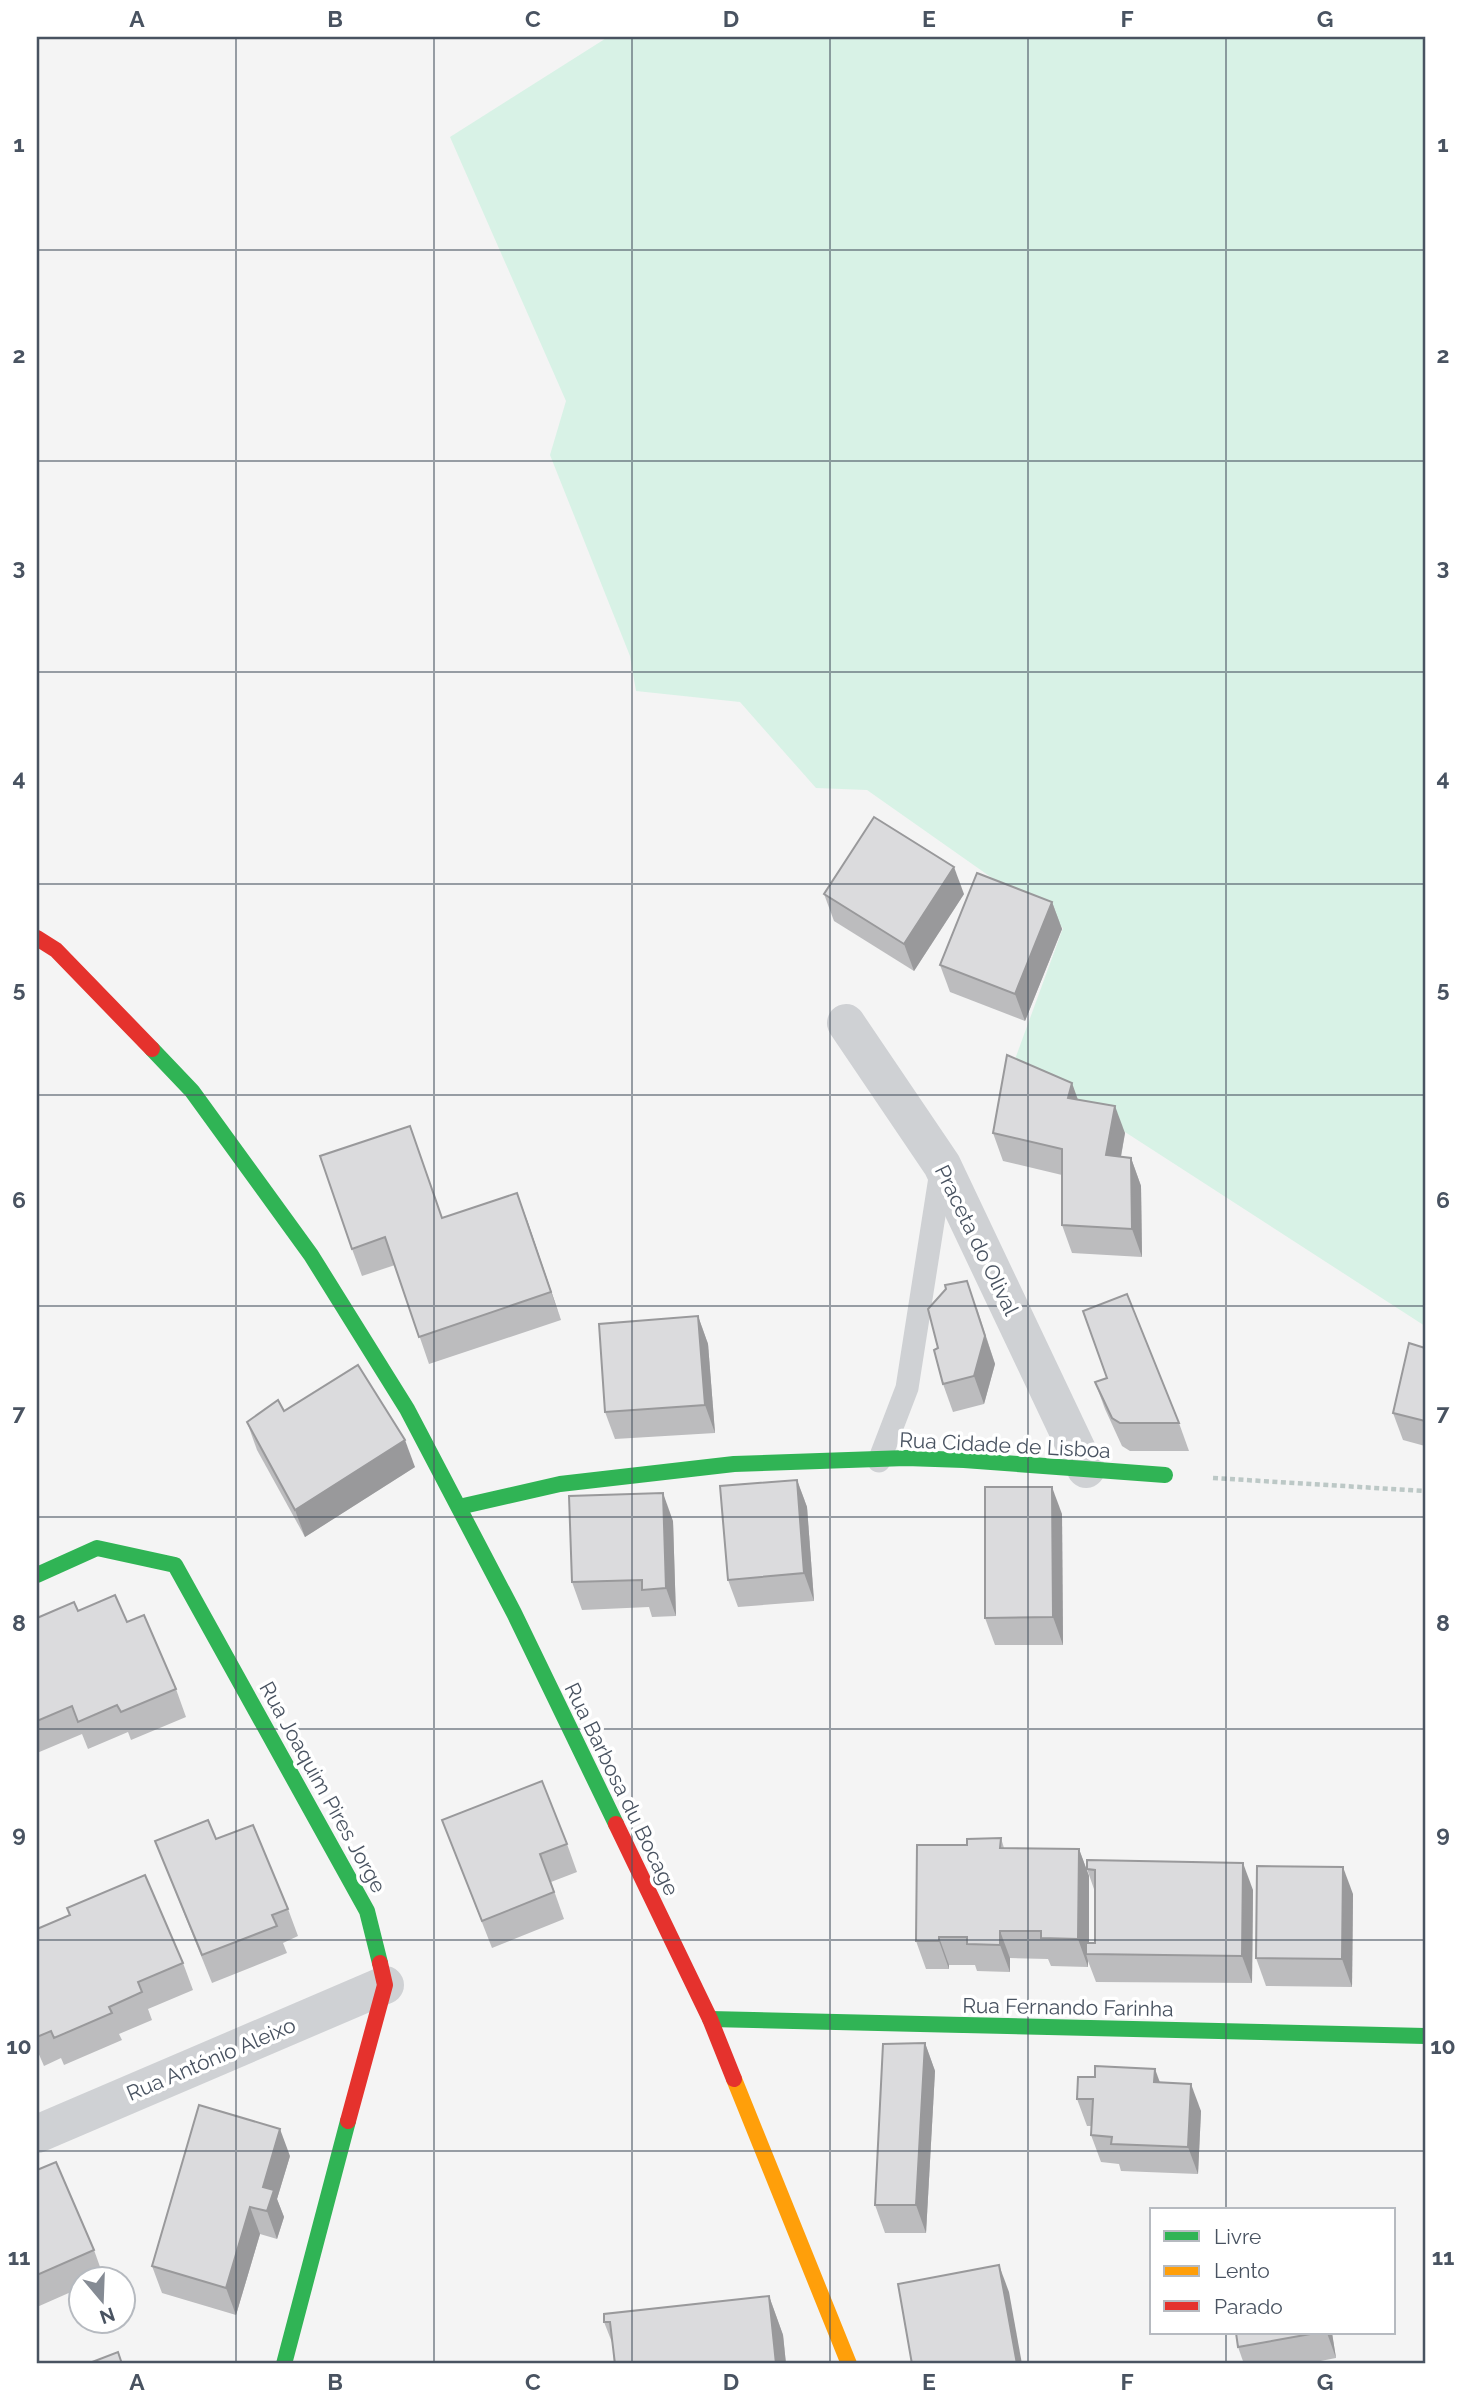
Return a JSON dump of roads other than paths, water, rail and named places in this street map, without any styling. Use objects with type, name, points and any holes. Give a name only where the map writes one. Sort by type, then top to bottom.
[{"type":"street","name":"Rua Barbosa du Bocage","points":[[37,939],[56,950],[192,1091],[311,1255],[407,1409],[514,1613],[710,2019],[849,2364]]},
{"type":"street","name":"Praceta do Olival","points":[[846,1023],[942,1165],[1086,1469]]},
{"type":"street","name":"Rua Cidade de Lisboa","points":[[459,1507],[560,1484],[734,1464],[906,1458],[1165,1475]]},
{"type":"street","name":"Rua Joaquim Pires Jorge","points":[[37,1575],[97,1548],[175,1565],[366,1911],[385,1985],[284,2364]]},
{"type":"street","name":"Rua António Aleixo","points":[[37,2134],[385,1985]]},
{"type":"street","name":"Rua Fernando Farinha","points":[[710,2019],[1425,2036]]},
{"type":"lane","points":[[879,1461],[907,1388],[942,1165]]}]
